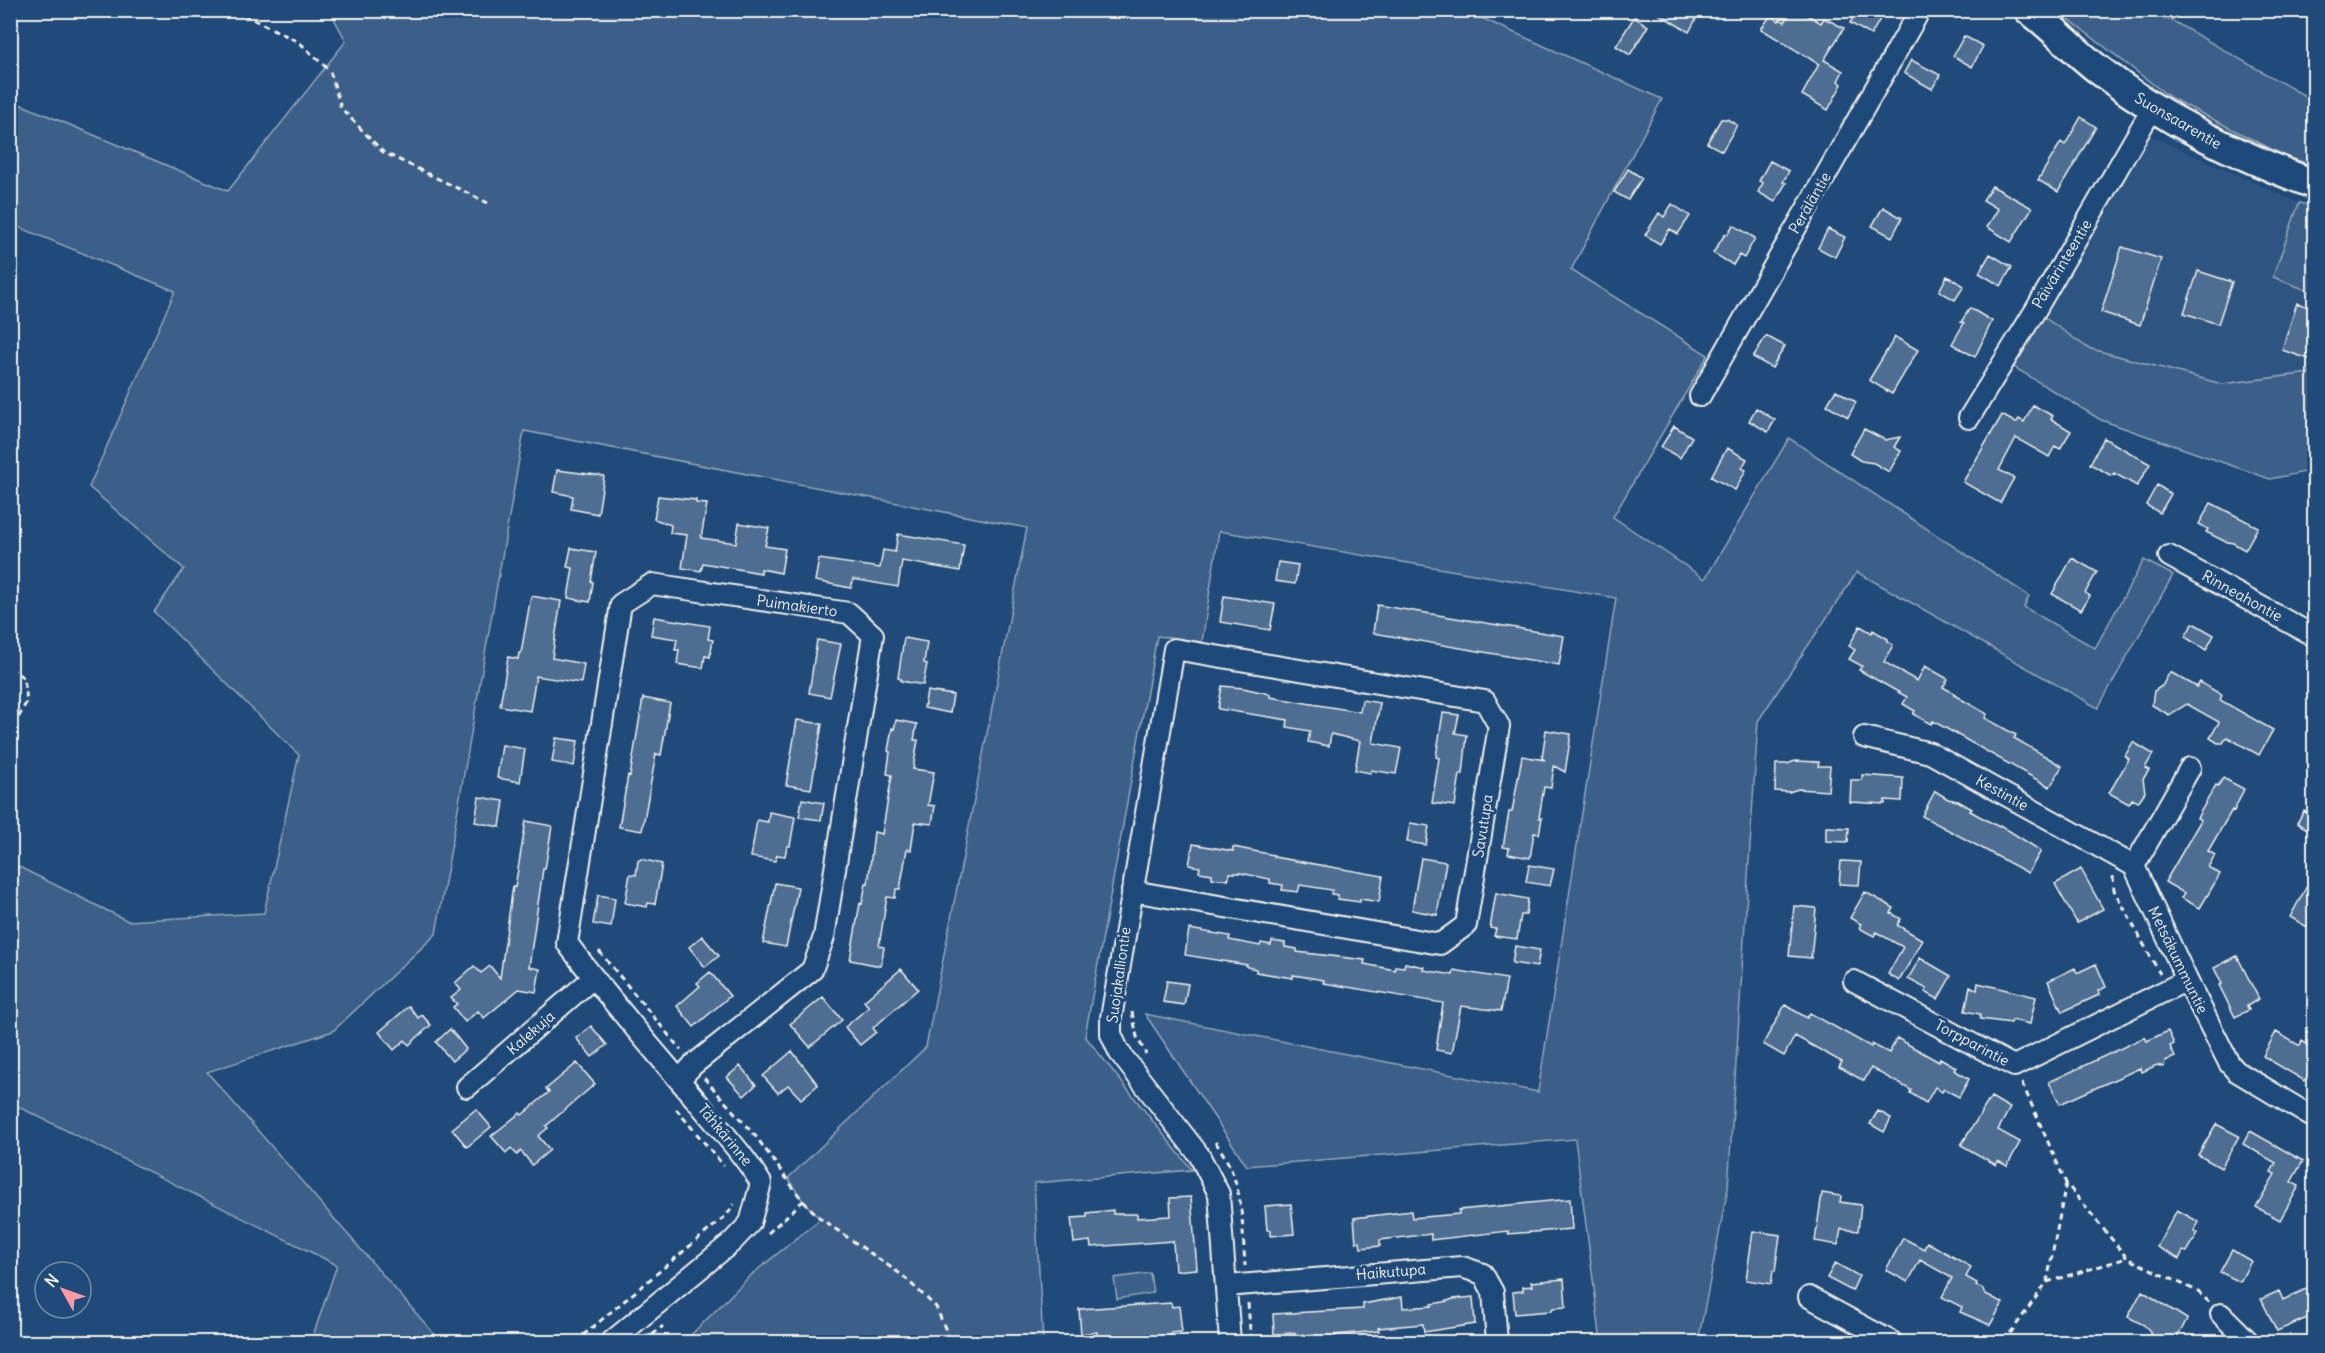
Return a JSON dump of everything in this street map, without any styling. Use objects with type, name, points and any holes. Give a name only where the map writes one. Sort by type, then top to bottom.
[{"type":"street","name":"Peräläntie","points":[[1700,396],[1920,10]]},
{"type":"street","name":"Suonsaarentie","points":[[2035,12],[2098,69],[2152,109],[2230,151],[2314,184]]},
{"type":"street","name":"Päivärinteentie","points":[[1969,418],[2152,109]]},
{"type":"street","name":"Rinneahontie","points":[[2169,556],[2314,636]]},
{"type":"street","name":"Puimakierto","points":[[567,943],[621,604],[652,584],[849,613],[873,635],[824,937],[812,970],[693,1065],[679,1080]]},
{"type":"street","name":"Savutupa","points":[[1132,891],[1440,944],[1466,925],[1499,726],[1485,701],[1174,649]]},
{"type":"street","name":"Suojakalliontie","points":[[1174,649],[1111,1018],[1111,1034],[1119,1052],[1199,1155],[1219,1194],[1230,1342]]},
{"type":"street","name":"Kestintie","points":[[1864,737],[1930,753],[2134,866]]},
{"type":"street","points":[[2134,866],[2190,768]]},
{"type":"street","name":"Metsäkummuntie","points":[[2134,866],[2229,1063],[2236,1071],[2314,1118]]},
{"type":"street","name":"Tähkärinne","points":[[567,943],[593,978],[751,1166],[761,1183],[750,1223],[732,1242],[611,1342]]},
{"type":"street","name":"Kalekuja","points":[[467,1087],[593,978]]},
{"type":"street","name":"Torpparintie","points":[[1854,981],[2014,1066],[2187,980]]},
{"type":"street","name":"Haikutupa","points":[[1226,1286],[1462,1267],[1484,1274],[1493,1292],[1497,1342]]},
{"type":"street","points":[[1809,1297],[1892,1342]]},
{"type":"street","points":[[2221,1314],[2250,1342]]},
{"type":"path","points":[[234,10],[299,42],[330,71],[340,108],[383,152],[488,203]]},
{"type":"path","points":[[10,668],[24,678],[27,701],[10,734]]},
{"type":"path","points":[[1134,1003],[1132,1013],[1137,1037],[1146,1055]]},
{"type":"path","points":[[2014,1066],[2066,1183],[2127,1257],[2197,1291],[2221,1314]]},
{"type":"path","points":[[676,1109],[726,1169]]},
{"type":"path","points":[[1208,1134],[1222,1151],[1233,1171],[1240,1193],[1251,1342]]},
{"type":"path","points":[[2004,1342],[2047,1282],[2066,1183]]},
{"type":"path","points":[[575,1342],[727,1215],[739,1197]]},
{"type":"path","points":[[803,1201],[821,1219],[902,1275],[936,1307],[951,1342]]},
{"type":"path","points":[[2047,1282],[2127,1257]]},
{"type":"shaded area","points":[[330,11],[1466,11],[1662,99],[1571,270],[1708,355],[1613,517],[1705,579],[1789,438],[2029,596],[2024,607],[2095,648],[2144,560],[2173,575],[2098,708],[1857,572],[1758,721],[1728,1188],[1698,1342],[1601,1342],[1575,1139],[1247,1166],[1145,1014],[1538,1092],[1616,598],[1219,531],[1202,642],[1157,636],[1085,1036],[1192,1170],[1034,1183],[1043,1342],[684,1342],[750,1276],[820,1219],[803,1201],[788,1178],[926,1047],[1027,528],[524,431],[436,934],[333,1031],[207,1072],[441,1342],[311,1342],[337,1265],[11,1103],[11,863],[128,921],[264,913],[299,755],[154,612],[184,569],[89,487],[175,291],[11,224],[10,100],[228,191],[346,41]]},
{"type":"shaded area","points":[[2058,11],[2155,11],[2314,101],[2314,166],[2285,156],[2171,98]]},
{"type":"shaded area","points":[[2140,131],[2299,203],[2273,277],[2314,293],[2314,359],[2310,373],[2222,384],[2088,348],[2035,311]]},
{"type":"shaded area","points":[[2299,203],[2314,206],[2314,293],[2273,277]]},
{"type":"shaded area","points":[[2035,311],[2088,348],[2222,384],[2310,373],[2314,359],[2314,470],[2270,479],[2101,420],[2004,361]]},
{"type":"shaded area","points":[[1150,1273],[1153,1293],[1117,1299],[1114,1278]]},
{"type":"building","points":[[1652,10],[1701,10],[1689,32]]},
{"type":"building","points":[[1792,10],[1799,10],[1821,23],[1824,18],[1844,28],[1824,60],[1843,71],[1838,81],[1842,84],[1828,110],[1802,95],[1819,64],[1761,29],[1771,15],[1785,22]]},
{"type":"building","points":[[1857,10],[1885,10],[1871,35],[1850,23]]},
{"type":"building","points":[[1634,17],[1648,26],[1630,55],[1616,46]]},
{"type":"building","points":[[1964,36],[1983,46],[1972,67],[1953,56]]},
{"type":"building","points":[[1911,60],[1940,75],[1932,89],[1904,73]]},
{"type":"building","points":[[2081,117],[2096,127],[2058,192],[2038,180],[2061,142],[2065,145]]},
{"type":"building","points":[[1721,119],[1727,119],[1737,125],[1722,151],[1707,143]]},
{"type":"building","points":[[1770,161],[1789,171],[1783,182],[1786,183],[1775,202],[1758,192],[1763,183],[1759,181]]},
{"type":"building","points":[[1628,169],[1642,178],[1628,200],[1614,192]]},
{"type":"building","points":[[1992,186],[2032,208],[2011,242],[1987,227],[1998,209],[1983,200]]},
{"type":"building","points":[[1672,204],[1690,216],[1678,234],[1670,229],[1660,244],[1645,235],[1659,213],[1664,217]]},
{"type":"building","points":[[1883,207],[1902,218],[1892,237],[1872,226]]},
{"type":"building","points":[[1733,225],[1755,238],[1744,258],[1739,255],[1733,265],[1713,253]]},
{"type":"building","points":[[1828,229],[1845,237],[1835,257],[1818,248]]},
{"type":"building","points":[[2122,247],[2161,259],[2140,325],[2101,312]]},
{"type":"building","points":[[1990,254],[2012,267],[2001,286],[1979,273]]},
{"type":"building","points":[[2198,271],[2232,282],[2218,324],[2184,313]]},
{"type":"building","points":[[1947,276],[1964,286],[1955,300],[1939,291]]},
{"type":"building","points":[[2297,303],[2314,309],[2312,360],[2282,350]]},
{"type":"building","points":[[1970,308],[1992,321],[1975,357],[1952,344]]},
{"type":"building","points":[[1766,336],[1785,346],[1772,368],[1753,357]]},
{"type":"building","points":[[1895,337],[1918,350],[1892,394],[1869,380]]},
{"type":"building","points":[[1836,390],[1856,402],[1848,417],[1827,405]]},
{"type":"building","points":[[2033,405],[2053,416],[2051,419],[2071,431],[2060,449],[2055,446],[2049,457],[2016,438],[1999,470],[2014,478],[2000,503],[1963,482],[2002,415],[2016,423],[2019,419],[2024,422]]},
{"type":"building","points":[[1756,408],[1775,420],[1768,432],[1749,421]]},
{"type":"building","points":[[1674,426],[1692,437],[1680,458],[1661,447]]},
{"type":"building","points":[[1864,429],[1885,440],[1900,437],[1894,447],[1901,451],[1889,472],[1874,463],[1861,461],[1850,454]]},
{"type":"building","points":[[2104,438],[2150,464],[2137,486],[2114,473],[2112,476],[2090,464]]},
{"type":"building","points":[[1727,448],[1747,459],[1742,468],[1746,470],[1735,490],[1711,477]]},
{"type":"building","points":[[557,470],[604,476],[598,514],[571,509],[573,496],[553,492]]},
{"type":"building","points":[[2157,485],[2171,494],[2160,513],[2146,505]]},
{"type":"building","points":[[658,496],[696,500],[696,503],[707,504],[701,538],[736,543],[739,523],[769,528],[765,546],[785,549],[781,573],[761,569],[761,573],[703,563],[701,571],[682,568],[687,535],[670,533],[671,525],[654,519]]},
{"type":"building","points":[[2211,503],[2258,527],[2245,550],[2206,532],[2208,529],[2199,524]]},
{"type":"building","points":[[898,534],[964,545],[960,571],[902,561],[898,587],[853,579],[851,588],[815,581],[819,559],[880,568],[883,550],[895,552]]},
{"type":"building","points":[[571,548],[596,552],[590,602],[568,598],[573,568],[567,567]]},
{"type":"building","points":[[2072,558],[2097,572],[2085,593],[2090,596],[2081,610],[2052,594]]},
{"type":"building","points":[[1278,562],[1298,565],[1295,584],[1275,581]]},
{"type":"building","points":[[531,596],[561,601],[552,658],[584,664],[581,683],[536,676],[530,711],[500,706],[508,657],[518,659],[521,653]]},
{"type":"building","points":[[1224,596],[1275,604],[1270,630],[1220,622]]},
{"type":"building","points":[[1377,605],[1564,636],[1559,665],[1373,633]]},
{"type":"building","points":[[654,617],[710,626],[708,639],[713,640],[710,657],[705,656],[703,668],[677,664],[679,650],[675,650],[677,639],[651,635]]},
{"type":"building","points":[[2193,623],[2214,635],[2206,650],[2185,637]]},
{"type":"building","points":[[1860,626],[1872,633],[1873,630],[1893,645],[1884,662],[1917,681],[1925,666],[1948,679],[1943,687],[1987,714],[1985,718],[2016,735],[2014,738],[2062,766],[2050,787],[1933,721],[1931,724],[1913,714],[1915,711],[1903,704],[1907,697],[1859,670],[1862,666],[1849,659],[1855,650],[1849,646]]},
{"type":"building","points":[[904,638],[927,642],[924,663],[927,664],[923,685],[901,681],[898,678]]},
{"type":"building","points":[[817,640],[841,644],[830,697],[809,693]]},
{"type":"building","points":[[2170,672],[2197,687],[2200,682],[2222,695],[2220,700],[2273,730],[2259,755],[2227,737],[2223,743],[2210,738],[2219,722],[2187,704],[2169,715],[2152,705],[2154,691],[2162,686]]},
{"type":"building","points":[[1222,686],[1270,694],[1270,697],[1360,712],[1362,700],[1380,703],[1373,743],[1401,748],[1396,774],[1355,770],[1360,741],[1331,734],[1329,746],[1308,742],[1310,731],[1287,727],[1288,720],[1218,709]]},
{"type":"building","points":[[927,691],[953,695],[950,713],[924,708]]},
{"type":"building","points":[[643,698],[670,703],[661,755],[656,754],[642,831],[619,827]]},
{"type":"building","points":[[1443,713],[1459,715],[1455,733],[1467,735],[1463,774],[1460,774],[1455,806],[1432,803]]},
{"type":"building","points":[[797,720],[822,724],[811,789],[786,785]]},
{"type":"building","points":[[896,720],[917,724],[914,740],[918,740],[913,769],[934,772],[928,805],[935,806],[932,824],[915,822],[911,850],[907,849],[900,889],[896,889],[895,898],[887,897],[879,946],[884,947],[881,966],[850,960],[860,903],[862,904],[866,883],[868,884],[874,832],[882,834],[892,775],[887,774],[890,752],[888,751],[892,728],[894,729]]},
{"type":"building","points":[[1546,730],[1571,734],[1565,772],[1554,766],[1551,788],[1544,787],[1539,834],[1534,833],[1530,858],[1508,854],[1509,848],[1503,847],[1522,756],[1545,760],[1542,758]]},
{"type":"building","points":[[556,738],[578,741],[574,766],[552,762]]},
{"type":"building","points":[[2133,742],[2153,754],[2145,768],[2149,770],[2143,779],[2145,792],[2138,802],[2132,799],[2129,804],[2109,793],[2129,759],[2125,756]]},
{"type":"building","points":[[502,745],[525,749],[520,782],[497,778]]},
{"type":"building","points":[[1795,761],[1819,762],[1818,766],[1830,766],[1828,791],[1798,789],[1789,792],[1775,791],[1776,764]]},
{"type":"building","points":[[1862,775],[1903,778],[1902,801],[1885,800],[1885,804],[1850,802],[1851,780],[1862,780]]},
{"type":"building","points":[[2223,778],[2244,789],[2234,811],[2232,810],[2208,851],[2215,855],[2208,867],[2220,874],[2200,908],[2181,898],[2184,893],[2165,882],[2201,820],[2197,818],[2216,785],[2218,786]]},
{"type":"building","points":[[1935,791],[1948,799],[1958,801],[1972,809],[1970,811],[1999,827],[2000,825],[2041,851],[2028,873],[1922,816]]},
{"type":"building","points":[[479,797],[504,801],[500,827],[475,822]]},
{"type":"building","points":[[802,799],[824,803],[821,820],[799,817]]},
{"type":"building","points":[[2304,811],[2314,817],[2314,833],[2297,823]]},
{"type":"building","points":[[769,812],[795,817],[790,846],[787,846],[785,856],[777,855],[775,861],[751,857],[757,820],[768,822]]},
{"type":"building","points":[[526,821],[552,826],[545,869],[543,869],[529,967],[540,969],[536,992],[519,989],[484,1018],[478,1011],[465,1022],[453,1007],[457,1004],[451,998],[461,990],[455,983],[474,966],[481,973],[490,966],[500,978],[513,886],[515,887]]},
{"type":"building","points":[[1410,823],[1429,826],[1426,845],[1407,842]]},
{"type":"building","points":[[1826,827],[1849,828],[1848,842],[1826,841]]},
{"type":"building","points":[[1193,844],[1233,851],[1233,847],[1274,855],[1274,857],[1383,876],[1379,902],[1338,899],[1338,895],[1331,894],[1332,890],[1300,885],[1298,892],[1282,890],[1283,885],[1270,883],[1270,879],[1240,873],[1230,873],[1228,880],[1212,878],[1212,874],[1199,872],[1200,867],[1189,865]]},
{"type":"building","points":[[1421,858],[1446,862],[1437,915],[1412,910]]},
{"type":"building","points":[[641,859],[662,864],[655,904],[648,903],[647,907],[625,903],[630,874],[636,875],[638,861]]},
{"type":"building","points":[[1841,861],[1861,862],[1859,885],[1839,884]]},
{"type":"building","points":[[1529,865],[1554,869],[1550,886],[1526,882]]},
{"type":"building","points":[[2081,869],[2103,909],[2077,923],[2055,884]]},
{"type":"building","points":[[2314,873],[2314,931],[2290,917]]},
{"type":"building","points":[[775,883],[798,887],[786,947],[763,943]]},
{"type":"building","points":[[1865,892],[1894,908],[1891,913],[1901,919],[1897,925],[1923,940],[1899,981],[1888,974],[1903,947],[1876,932],[1874,936],[1859,928],[1861,924],[1850,918]]},
{"type":"building","points":[[1496,893],[1528,899],[1526,915],[1521,915],[1517,939],[1494,936],[1496,929],[1490,928]]},
{"type":"building","points":[[598,895],[615,898],[611,927],[593,924]]},
{"type":"building","points":[[1794,906],[1816,908],[1811,958],[1789,956]]},
{"type":"building","points":[[1189,929],[1230,936],[1229,940],[1260,946],[1261,943],[1271,945],[1272,941],[1285,943],[1285,947],[1297,949],[1297,952],[1365,960],[1364,964],[1395,970],[1395,966],[1404,967],[1405,963],[1424,967],[1423,970],[1453,975],[1454,970],[1507,979],[1501,1011],[1461,1006],[1452,1053],[1436,1050],[1443,1003],[1323,983],[1324,980],[1256,972],[1256,969],[1247,967],[1247,965],[1185,955]]},
{"type":"building","points":[[702,936],[719,956],[705,967],[689,947]]},
{"type":"building","points":[[1515,946],[1540,950],[1537,967],[1512,963]]},
{"type":"building","points":[[2237,956],[2259,999],[2247,1006],[2249,1010],[2235,1017],[2219,985],[2222,984],[2214,968]]},
{"type":"building","points":[[1920,958],[1951,976],[1938,999],[1925,992],[1927,989],[1908,979]]},
{"type":"building","points":[[2096,964],[2106,987],[2098,991],[2099,995],[2062,1012],[2048,981],[2075,968],[2077,973]]},
{"type":"building","points":[[901,969],[918,989],[873,1028],[876,1032],[860,1045],[845,1027],[869,1007],[864,1001]]},
{"type":"building","points":[[710,972],[730,996],[694,1027],[677,1006],[700,986],[697,983]]},
{"type":"building","points":[[1167,981],[1188,984],[1184,1005],[1163,1002]]},
{"type":"building","points":[[1978,983],[2036,997],[2030,1024],[2012,1020],[2011,1023],[1980,1019],[1980,1014],[1965,1011],[1970,986],[1977,990]]},
{"type":"building","points":[[823,997],[842,1020],[810,1047],[790,1024]]},
{"type":"building","points":[[1785,1005],[1807,1018],[1810,1013],[1871,1047],[1872,1044],[1889,1053],[1897,1038],[1939,1062],[1940,1058],[1956,1067],[1954,1070],[1969,1079],[1959,1097],[1944,1089],[1942,1092],[1935,1087],[1926,1103],[1910,1093],[1911,1090],[1871,1068],[1864,1081],[1839,1067],[1842,1062],[1795,1036],[1784,1056],[1763,1044]]},
{"type":"building","points":[[409,1006],[418,1018],[422,1015],[431,1025],[409,1045],[405,1040],[394,1050],[379,1032]]},
{"type":"building","points":[[591,1026],[607,1045],[592,1057],[576,1038]]},
{"type":"building","points":[[450,1029],[466,1049],[452,1061],[436,1042]]},
{"type":"building","points":[[2168,1031],[2174,1044],[2170,1046],[2175,1057],[2165,1061],[2164,1067],[2157,1065],[2142,1072],[2140,1068],[2060,1104],[2049,1082],[2145,1037],[2147,1041]]},
{"type":"building","points":[[2276,1032],[2300,1046],[2302,1041],[2314,1048],[2314,1064],[2305,1081],[2263,1056]]},
{"type":"building","points":[[792,1051],[818,1085],[801,1099],[788,1085],[778,1093],[763,1076]]},
{"type":"building","points":[[577,1063],[595,1084],[546,1126],[548,1128],[538,1136],[550,1150],[532,1165],[521,1151],[517,1155],[511,1148],[506,1153],[491,1136],[520,1113],[522,1115],[549,1092],[546,1089]]},
{"type":"building","points":[[740,1066],[756,1085],[744,1096],[727,1077]]},
{"type":"building","points":[[1991,1097],[2010,1108],[1998,1130],[2020,1142],[2007,1166],[1998,1161],[1996,1165],[1961,1145]]},
{"type":"building","points":[[476,1109],[491,1127],[467,1147],[452,1129]]},
{"type":"building","points":[[1878,1111],[1891,1118],[1884,1132],[1870,1124]]},
{"type":"building","points":[[2216,1124],[2239,1136],[2221,1168],[2198,1155]]},
{"type":"building","points":[[2250,1131],[2303,1161],[2291,1182],[2299,1186],[2280,1220],[2256,1207],[2275,1174],[2271,1172],[2276,1163],[2243,1144]]},
{"type":"building","points":[[1822,1193],[1841,1196],[1840,1202],[1861,1205],[1858,1231],[1841,1229],[1838,1245],[1815,1241]]},
{"type":"building","points":[[1191,1197],[1197,1269],[1175,1271],[1173,1241],[1091,1247],[1090,1241],[1074,1243],[1071,1218],[1087,1217],[1087,1213],[1113,1210],[1113,1214],[1137,1214],[1137,1218],[1171,1216],[1170,1198]]},
{"type":"building","points":[[1570,1199],[1572,1229],[1508,1234],[1508,1231],[1431,1240],[1431,1234],[1380,1240],[1380,1246],[1361,1248],[1360,1242],[1356,1242],[1354,1218],[1411,1211],[1412,1218],[1459,1214],[1459,1210]]},
{"type":"building","points":[[1291,1204],[1294,1234],[1271,1236],[1271,1230],[1267,1230],[1265,1206]]},
{"type":"building","points":[[2177,1210],[2199,1222],[2194,1231],[2198,1233],[2187,1252],[2183,1251],[2179,1259],[2157,1247]]},
{"type":"building","points":[[1753,1231],[1780,1235],[1771,1284],[1746,1280]]},
{"type":"building","points":[[1903,1238],[1924,1249],[1927,1242],[1971,1267],[1966,1277],[1977,1283],[1976,1286],[1983,1289],[1984,1293],[2003,1303],[1990,1325],[1960,1312],[1962,1307],[1942,1297],[1952,1278],[1920,1260],[1908,1282],[1886,1270]]},
{"type":"building","points":[[2232,1250],[2251,1261],[2240,1282],[2220,1272]]},
{"type":"building","points":[[1835,1263],[1859,1276],[1852,1291],[1827,1278]]},
{"type":"building","points":[[1564,1279],[1566,1307],[1553,1308],[1551,1311],[1515,1314],[1513,1292],[1523,1291],[1523,1287],[1532,1286],[1531,1282]]},
{"type":"building","points":[[2314,1285],[2314,1315],[2277,1331],[2261,1299],[2279,1291],[2283,1300]]},
{"type":"building","points":[[2142,1291],[2187,1319],[2175,1342],[2164,1342],[2150,1335],[2150,1331],[2144,1325],[2128,1317]]},
{"type":"building","points":[[1402,1297],[1403,1308],[1432,1306],[1431,1304],[1453,1299],[1473,1297],[1475,1324],[1424,1332],[1423,1324],[1378,1328],[1379,1331],[1335,1335],[1335,1340],[1308,1342],[1296,1342],[1295,1333],[1274,1334],[1273,1314],[1363,1309],[1363,1304]]},
{"type":"building","points":[[1171,1303],[1172,1307],[1179,1306],[1182,1332],[1171,1333],[1171,1338],[1112,1342],[1111,1337],[1097,1338],[1097,1332],[1081,1334],[1079,1309]]}]
